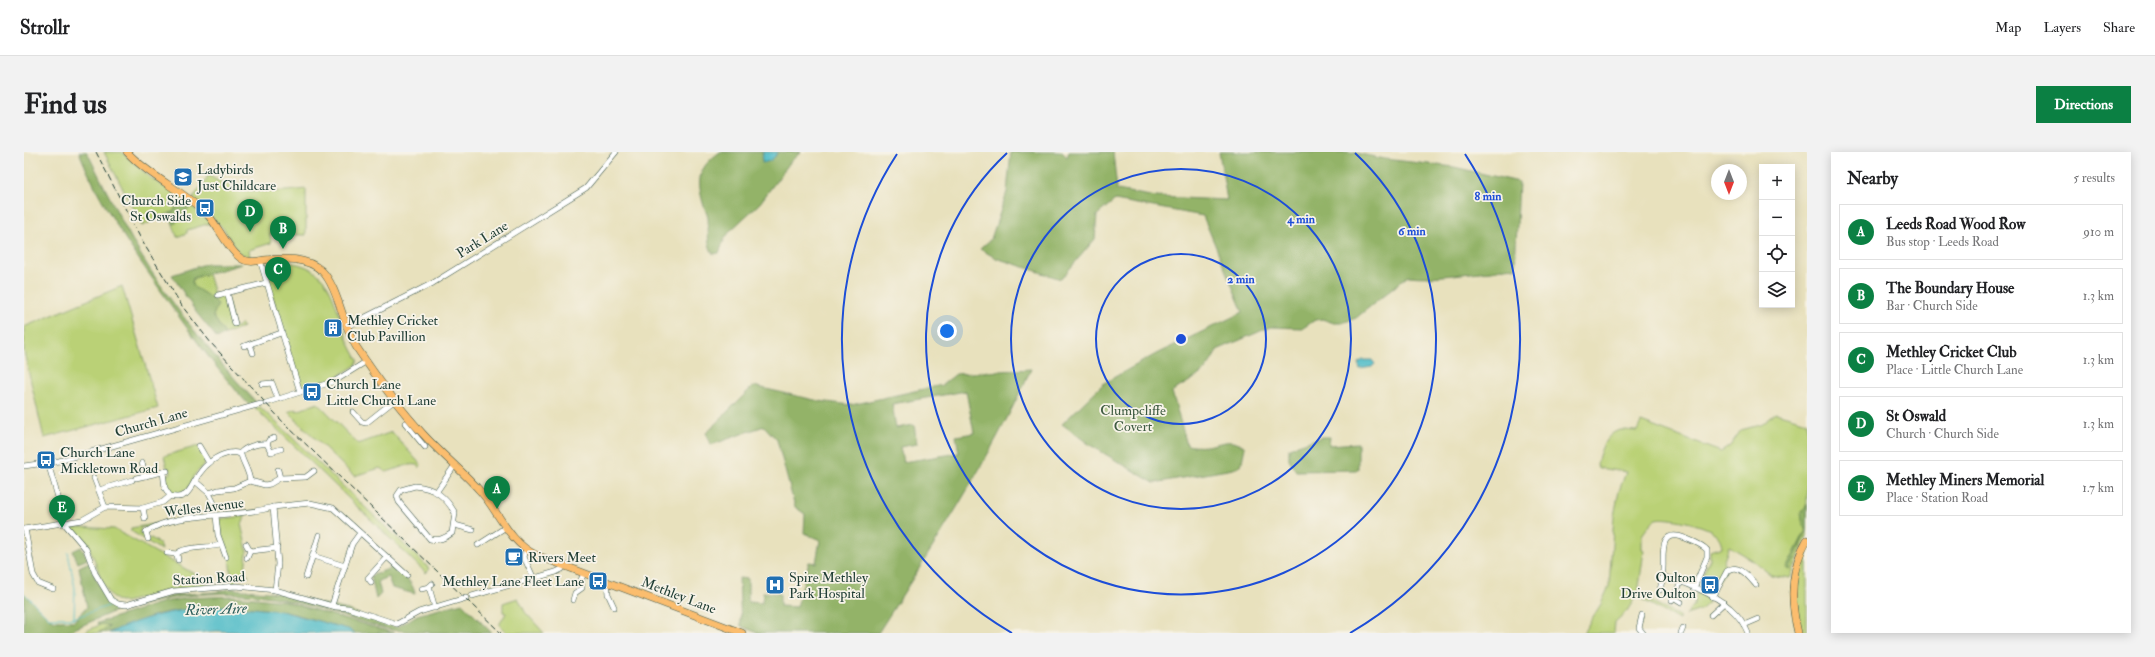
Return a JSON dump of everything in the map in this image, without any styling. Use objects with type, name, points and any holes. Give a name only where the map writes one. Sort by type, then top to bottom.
[{"type":"main road","points":[[127,152],[153,175],[192,201],[208,215],[240,258],[248,261],[277,259],[301,260],[321,270],[330,283],[346,327],[357,348],[395,400],[416,432],[455,465],[484,495],[518,544],[526,550]]},
{"type":"main road","points":[[1798,633],[1794,614],[1793,579],[1799,557],[1807,540]]},
{"type":"main road","name":"Methley Lane","points":[[526,550],[742,633]]},
{"type":"street","name":"Park Lane","points":[[346,327],[433,283],[586,188],[616,152]]},
{"type":"street","points":[[260,260],[300,392]]},
{"type":"street","points":[[218,294],[266,283]]},
{"type":"street","points":[[227,292],[235,324]]},
{"type":"street","points":[[253,353],[247,345],[281,332]]},
{"type":"street","name":"Church Lane","points":[[24,466],[48,463],[278,399],[335,381],[367,361]]},
{"type":"street","points":[[262,384],[272,384],[278,399]]},
{"type":"street","points":[[353,412],[362,422],[366,423],[395,400]]},
{"type":"street","points":[[405,423],[416,432],[425,447]]},
{"type":"street","points":[[98,490],[165,472],[165,488],[170,496],[177,498],[184,496],[190,492],[195,481],[209,463],[225,454],[240,453],[245,448],[267,444],[269,440],[274,438]]},
{"type":"street","points":[[267,444],[272,454],[281,449]]},
{"type":"street","points":[[199,446],[209,463]]},
{"type":"street","points":[[240,453],[249,472],[250,482]]},
{"type":"street","points":[[48,463],[62,512],[63,522]]},
{"type":"street","points":[[142,463],[146,476]]},
{"type":"street","points":[[437,491],[455,465]]},
{"type":"street","points":[[278,470],[280,478]]},
{"type":"street","points":[[209,493],[234,488],[250,482],[270,484],[280,478],[306,480],[314,471]]},
{"type":"street","points":[[94,478],[105,508]]},
{"type":"street","points":[[195,481],[209,493],[215,505]]},
{"type":"street","points":[[415,486],[437,491],[445,498],[455,513],[455,525],[452,533],[437,541],[430,539],[398,502],[397,496],[401,490],[415,486]]},
{"type":"street","points":[[53,590],[38,583],[33,574],[24,529],[86,518],[105,508],[143,508],[163,502],[170,496]]},
{"type":"street","name":"Welles Avenue","points":[[148,538],[146,532],[163,523],[253,513],[310,503],[333,508],[386,558],[407,575]]},
{"type":"street","points":[[143,508],[145,519]]},
{"type":"street","points":[[274,510],[278,575],[275,590]]},
{"type":"street","points":[[216,516],[220,545],[226,557]]},
{"type":"street","name":"Station Road","points":[[63,522],[86,549],[99,582],[111,600],[118,604],[126,605],[181,590],[218,589],[232,586],[275,590],[332,606],[348,608],[396,624],[419,612],[556,572],[562,569],[563,565]]},
{"type":"street","points":[[455,525],[473,530]]},
{"type":"street","points":[[478,544],[506,527]]},
{"type":"street","points":[[332,606],[352,544],[360,534]]},
{"type":"street","points":[[306,577],[320,535]]},
{"type":"street","points":[[1660,590],[1663,577],[1663,545],[1671,537],[1679,536],[1706,548],[1708,552],[1694,588]]},
{"type":"street","points":[[246,544],[250,551]]},
{"type":"street","points":[[167,553],[177,554],[182,550],[220,545]]},
{"type":"street","points":[[250,551],[277,548]]},
{"type":"street","points":[[526,550],[524,558],[534,578]]},
{"type":"street","points":[[247,558],[250,551]]},
{"type":"street","points":[[177,554],[178,560]]},
{"type":"street","points":[[313,556],[345,566]]},
{"type":"street","points":[[371,582],[368,578],[386,558]]},
{"type":"street","points":[[1713,597],[1727,571],[1731,568],[1736,568],[1743,572],[1756,585]]},
{"type":"street","points":[[573,600],[575,593],[582,588],[581,580],[584,572]]},
{"type":"street","points":[[1663,577],[1681,582],[1724,603],[1734,611],[1748,633]]},
{"type":"street","points":[[607,581],[608,594],[614,607]]},
{"type":"street","points":[[1681,582],[1672,599],[1681,602]]},
{"type":"street","points":[[421,589],[430,585],[435,608]]},
{"type":"street","points":[[1711,615],[1724,603]]},
{"type":"street","points":[[1642,615],[1637,628],[1643,633]]},
{"type":"street","points":[[1744,625],[1758,619]]},
{"type":"green space","points":[[79,152],[87,152],[132,240],[165,292],[209,349],[256,402],[248,404],[236,391],[181,320],[116,224],[96,189]]},
{"type":"green space","points":[[104,152],[122,152],[151,178],[180,197],[174,211],[142,226]]},
{"type":"green space","points":[[720,152],[763,152],[762,162],[776,156],[777,152],[801,152],[791,161],[760,203],[730,231],[724,240],[719,253],[713,254],[709,240],[708,218],[703,205],[700,180],[704,168],[713,157]]},
{"type":"green space","name":"Clumpcliffe Covert","points":[[1011,152],[1062,152],[1067,157],[1069,152],[1113,152],[1117,190],[1156,197],[1227,200],[1219,152],[1351,152],[1385,159],[1454,167],[1519,182],[1515,268],[1509,267],[1491,271],[1439,276],[1408,276],[1356,318],[1342,323],[1334,323],[1322,319],[1315,320],[1303,328],[1270,327],[1217,350],[1208,366],[1198,376],[1172,392],[1187,445],[1204,446],[1234,442],[1245,447],[1241,466],[1233,469],[1154,483],[1090,445],[1062,424],[1104,383],[1156,354],[1243,312],[1203,216],[1115,200],[1097,215],[1095,239],[1061,279],[996,258],[980,249],[991,239],[1007,192]]},
{"type":"green space","points":[[209,175],[230,186],[255,191],[306,189],[306,235],[270,234],[271,243],[249,250],[250,257],[239,253],[223,228],[193,198]]},
{"type":"green space","points":[[180,197],[192,206],[176,217],[176,223],[173,224],[170,214],[174,211]]},
{"type":"green space","points":[[192,206],[211,223],[187,230],[187,233],[177,237],[173,224],[176,222],[176,217]]},
{"type":"green space","points":[[278,262],[299,264],[314,271],[325,282],[332,295],[349,344],[358,360],[356,365],[335,378],[304,388],[300,387],[264,267],[267,264]]},
{"type":"green space","points":[[205,264],[242,264],[193,278],[192,282],[195,288],[218,304],[213,316],[225,334],[217,338],[196,312],[172,275]]},
{"type":"green space","points":[[208,274],[214,294],[226,295],[234,326],[237,327],[241,323],[243,327],[225,334],[213,316],[215,300],[194,288],[192,282],[194,278]]},
{"type":"green space","points":[[122,286],[158,408],[44,438],[24,352],[24,327]]},
{"type":"green space","points":[[1031,369],[1015,403],[979,470],[940,536],[878,633],[758,633],[741,626],[739,578],[748,579],[748,602],[762,603],[763,592],[780,594],[780,606],[797,607],[809,562],[816,563],[820,540],[804,533],[805,514],[795,507],[777,440],[764,426],[711,445],[706,433],[753,386],[819,401],[851,405],[942,385],[956,374]],"holes":[[[966,391],[974,433],[956,436],[959,453],[903,462],[900,447],[917,444],[914,425],[896,428],[892,404]]]},
{"type":"green space","points":[[318,403],[358,444],[392,432],[421,465],[419,468],[417,465],[409,465],[386,472],[380,468],[354,476],[288,412],[296,409],[297,411]]},
{"type":"green space","points":[[260,407],[430,569],[426,573],[255,408]]},
{"type":"green space","points":[[1776,413],[1807,422],[1807,536],[1790,578],[1771,575],[1751,559],[1729,546],[1723,562],[1728,568],[1711,591],[1710,583],[1701,578],[1710,559],[1710,551],[1722,547],[1718,537],[1709,529],[1694,524],[1677,520],[1661,518],[1656,519],[1650,524],[1642,535],[1642,549],[1644,550],[1638,594],[1679,616],[1679,620],[1636,596],[1627,611],[1615,622],[1614,633],[1583,633],[1601,604],[1609,586],[1614,516],[1619,491],[1626,472],[1599,468],[1597,465],[1599,454],[1604,443],[1611,434],[1621,430],[1637,431],[1641,422],[1721,452],[1730,446],[1741,430],[1763,424]]},
{"type":"green space","points":[[1322,437],[1330,437],[1329,445],[1358,443],[1358,470],[1296,471],[1289,460],[1289,448]]},
{"type":"green space","points":[[198,446],[207,462],[195,474],[188,489],[175,495],[168,489],[166,475],[171,473],[169,468],[167,468],[164,456]]},
{"type":"green space","points":[[1807,504],[1807,529],[1790,570],[1787,568],[1788,565],[1806,530],[1803,526],[1801,513]]},
{"type":"green space","points":[[245,516],[243,523],[241,524],[247,550],[245,572],[249,577],[237,576],[236,582],[232,583],[229,556],[222,538],[219,519]]},
{"type":"green space","points":[[155,524],[146,528],[141,527],[140,533],[144,534],[147,540],[151,538],[159,543],[161,550],[131,531],[131,528]]},
{"type":"green space","points":[[70,528],[114,529],[198,576],[204,581],[206,587],[169,590],[126,602],[116,600],[104,585],[88,546],[80,536]]},
{"type":"green space","points":[[81,547],[88,559],[78,563],[73,551]]},
{"type":"green space","points":[[1807,550],[1807,633],[1802,633],[1799,623],[1797,592],[1800,571]]},
{"type":"green space","points":[[89,562],[99,586],[115,607],[115,611],[65,633],[24,633],[24,593],[49,618],[55,621],[74,621],[87,607],[79,567]]},
{"type":"green space","points":[[393,567],[410,582],[415,594],[392,588],[388,577],[378,581],[381,594],[376,599],[371,576]]},
{"type":"green space","points":[[232,589],[279,593],[348,610],[388,625],[398,627],[417,615],[462,603],[492,633],[392,630],[283,599],[233,593],[185,596],[161,600],[120,612],[122,608],[176,595]]},
{"type":"green space","points":[[1697,592],[1708,597],[1708,603],[1701,610],[1686,615],[1694,605]]},
{"type":"green space","points":[[232,596],[285,601],[394,633],[355,633],[348,629],[280,611],[224,607],[196,608],[168,612],[116,630],[98,633],[110,626],[102,624],[98,625],[97,623],[163,602],[189,598]]},
{"type":"green space","points":[[518,598],[525,612],[544,633],[507,633],[499,625],[506,613],[503,612],[503,603]]},
{"type":"green space","points":[[102,624],[111,625],[98,633],[88,633],[86,631]]},
{"type":"water","points":[[763,152],[777,152],[775,157],[771,160],[762,163]]},
{"type":"water","points":[[1363,360],[1372,360],[1375,364],[1372,367],[1360,369],[1358,363]]},
{"type":"water","name":"River Aire","points":[[231,606],[281,611],[348,629],[355,633],[263,633],[217,631],[193,633],[109,633],[153,616],[199,608]]},
{"type":"waterway","points":[[68,553],[75,588],[74,618]]},
{"type":"waterway","points":[[24,593],[49,618],[74,618],[108,606]]},
{"type":"railway","points":[[96,152],[142,241],[182,306],[211,343],[283,422],[501,633]]},
{"type":"place","name":"Ladybirds Just Childcare","points":[[183,177]]},
{"type":"place","name":"Church Side St Oswalds","points":[[205,208]]},
{"type":"place","name":"St Oswald","points":[[250,232]]},
{"type":"place","name":"The Boundary House","points":[[283,249]]},
{"type":"place","name":"Methley Cricket Club","points":[[278,290]]},
{"type":"place","name":"Methley Cricket Club Pavillion","points":[[333,328]]},
{"type":"place","name":"Church Lane Little Church Lane","points":[[312,392]]},
{"type":"place","name":"Church Lane Mickletown Road","points":[[46,460]]},
{"type":"place","name":"Leeds Road Wood Row","points":[[497,509]]},
{"type":"place","name":"Methley Miners Memorial","points":[[62,528]]},
{"type":"place","name":"Rivers Meet","points":[[514,557]]},
{"type":"place","name":"Methley Lane Fleet Lane","points":[[598,581]]},
{"type":"place","name":"Spire Methley Park Hospital","points":[[775,585]]},
{"type":"place","name":"Oulton Drive Oulton","points":[[1710,585]]}]
